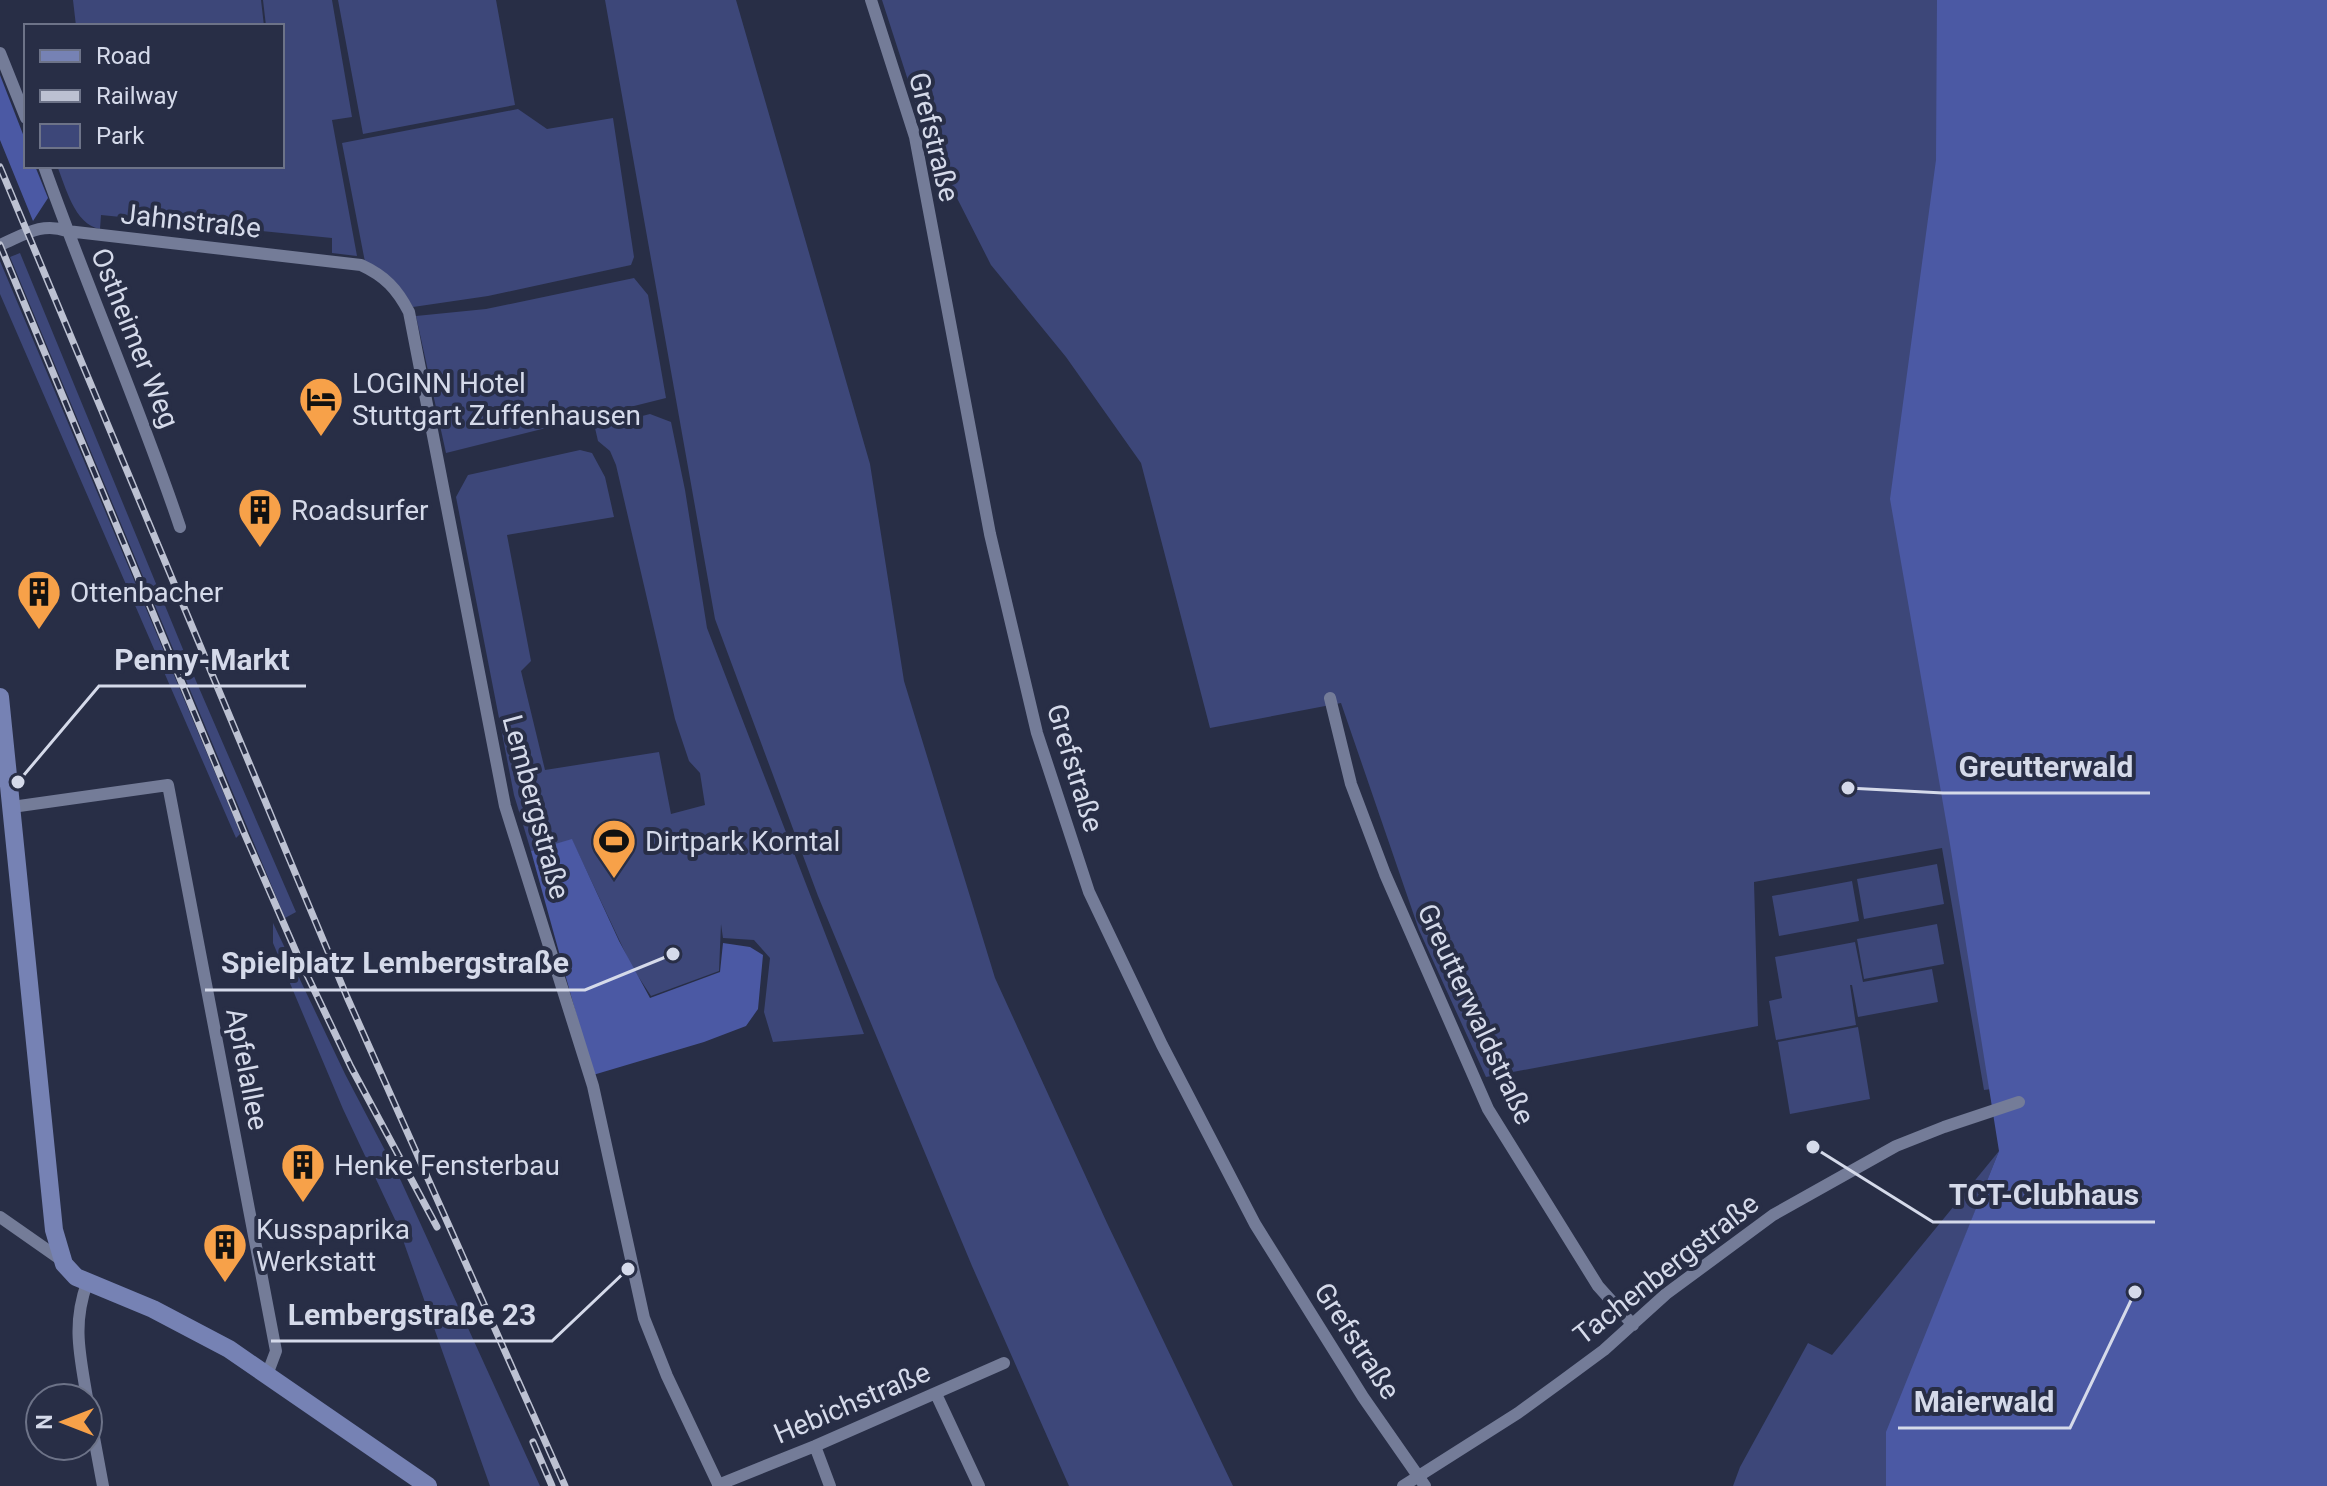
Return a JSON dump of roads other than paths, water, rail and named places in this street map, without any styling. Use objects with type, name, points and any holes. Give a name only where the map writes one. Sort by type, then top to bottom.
[{"type":"main road","points":[[0,697],[8,809],[54,1230],[63,1261],[69,1272],[87,1283],[194,1329],[267,1375],[428,1486]]},
{"type":"street","name":"Grefstraße","points":[[871,0],[915,137],[990,534],[1037,733],[1089,892],[1162,1045],[1255,1224],[1363,1397],[1423,1481]]},
{"type":"street","points":[[0,53],[24,113]]},
{"type":"street","name":"Ostheimer Weg","points":[[45,168],[156,456],[180,527]]},
{"type":"street","name":"Jahnstraße","points":[[0,245],[34,230],[52,226],[67,231],[361,265],[379,273]]},
{"type":"street","name":"Lembergstraße","points":[[379,273],[399,291],[409,312],[505,806],[591,1082],[644,1318],[718,1485]]},
{"type":"street","name":"Greutterwaldstraße","points":[[1330,698],[1351,784],[1385,874],[1488,1109],[1598,1286],[1633,1325]]},
{"type":"street","name":"Apfelallee","points":[[8,809],[168,785],[276,1351],[267,1375]]},
{"type":"street","name":"Tachenbergstraße","points":[[1403,1486],[1423,1481],[1518,1413],[1604,1350],[1666,1294],[1773,1215],[1896,1146],[2019,1102]]},
{"type":"street","points":[[0,1217],[63,1261]]},
{"type":"street","points":[[85,1382],[77,1327],[78,1310],[87,1283]]},
{"type":"street","name":"Hebichstraße","points":[[718,1485],[1004,1363]]},
{"type":"street","points":[[936,1394],[979,1486]]},
{"type":"street","points":[[815,1446],[830,1486]]},
{"type":"street","points":[[99,1462],[103,1486]]},
{"type":"railway","points":[[0,167],[347,997],[565,1486]]},
{"type":"railway","points":[[0,245],[297,954],[351,1067],[437,1227]]},
{"type":"railway","points":[[533,1442],[552,1486]]},
{"type":"place","name":"LOGINN Hotel Stuttgart Zuffenhausen","points":[[321,438]]},
{"type":"place","name":"Roadsurfer","points":[[260,549]]},
{"type":"place","name":"Ottenbacher","points":[[39,631]]},
{"type":"place","name":"Penny-Markt","points":[[18,782]]},
{"type":"place","name":"Greutterwald","points":[[1848,788]]},
{"type":"place","name":"Dirtpark Korntal","points":[[614,880]]},
{"type":"place","name":"Spielplatz Lembergstraße","points":[[673,954]]},
{"type":"place","name":"TCT-Clubhaus","points":[[1813,1147]]},
{"type":"place","name":"Henke Fensterbau","points":[[303,1204]]},
{"type":"place","name":"Lembergstraße 23","points":[[628,1269]]},
{"type":"place","name":"Kusspaprika Werkstatt","points":[[225,1284]]},
{"type":"place","name":"Maierwald","points":[[2135,1292]]}]
